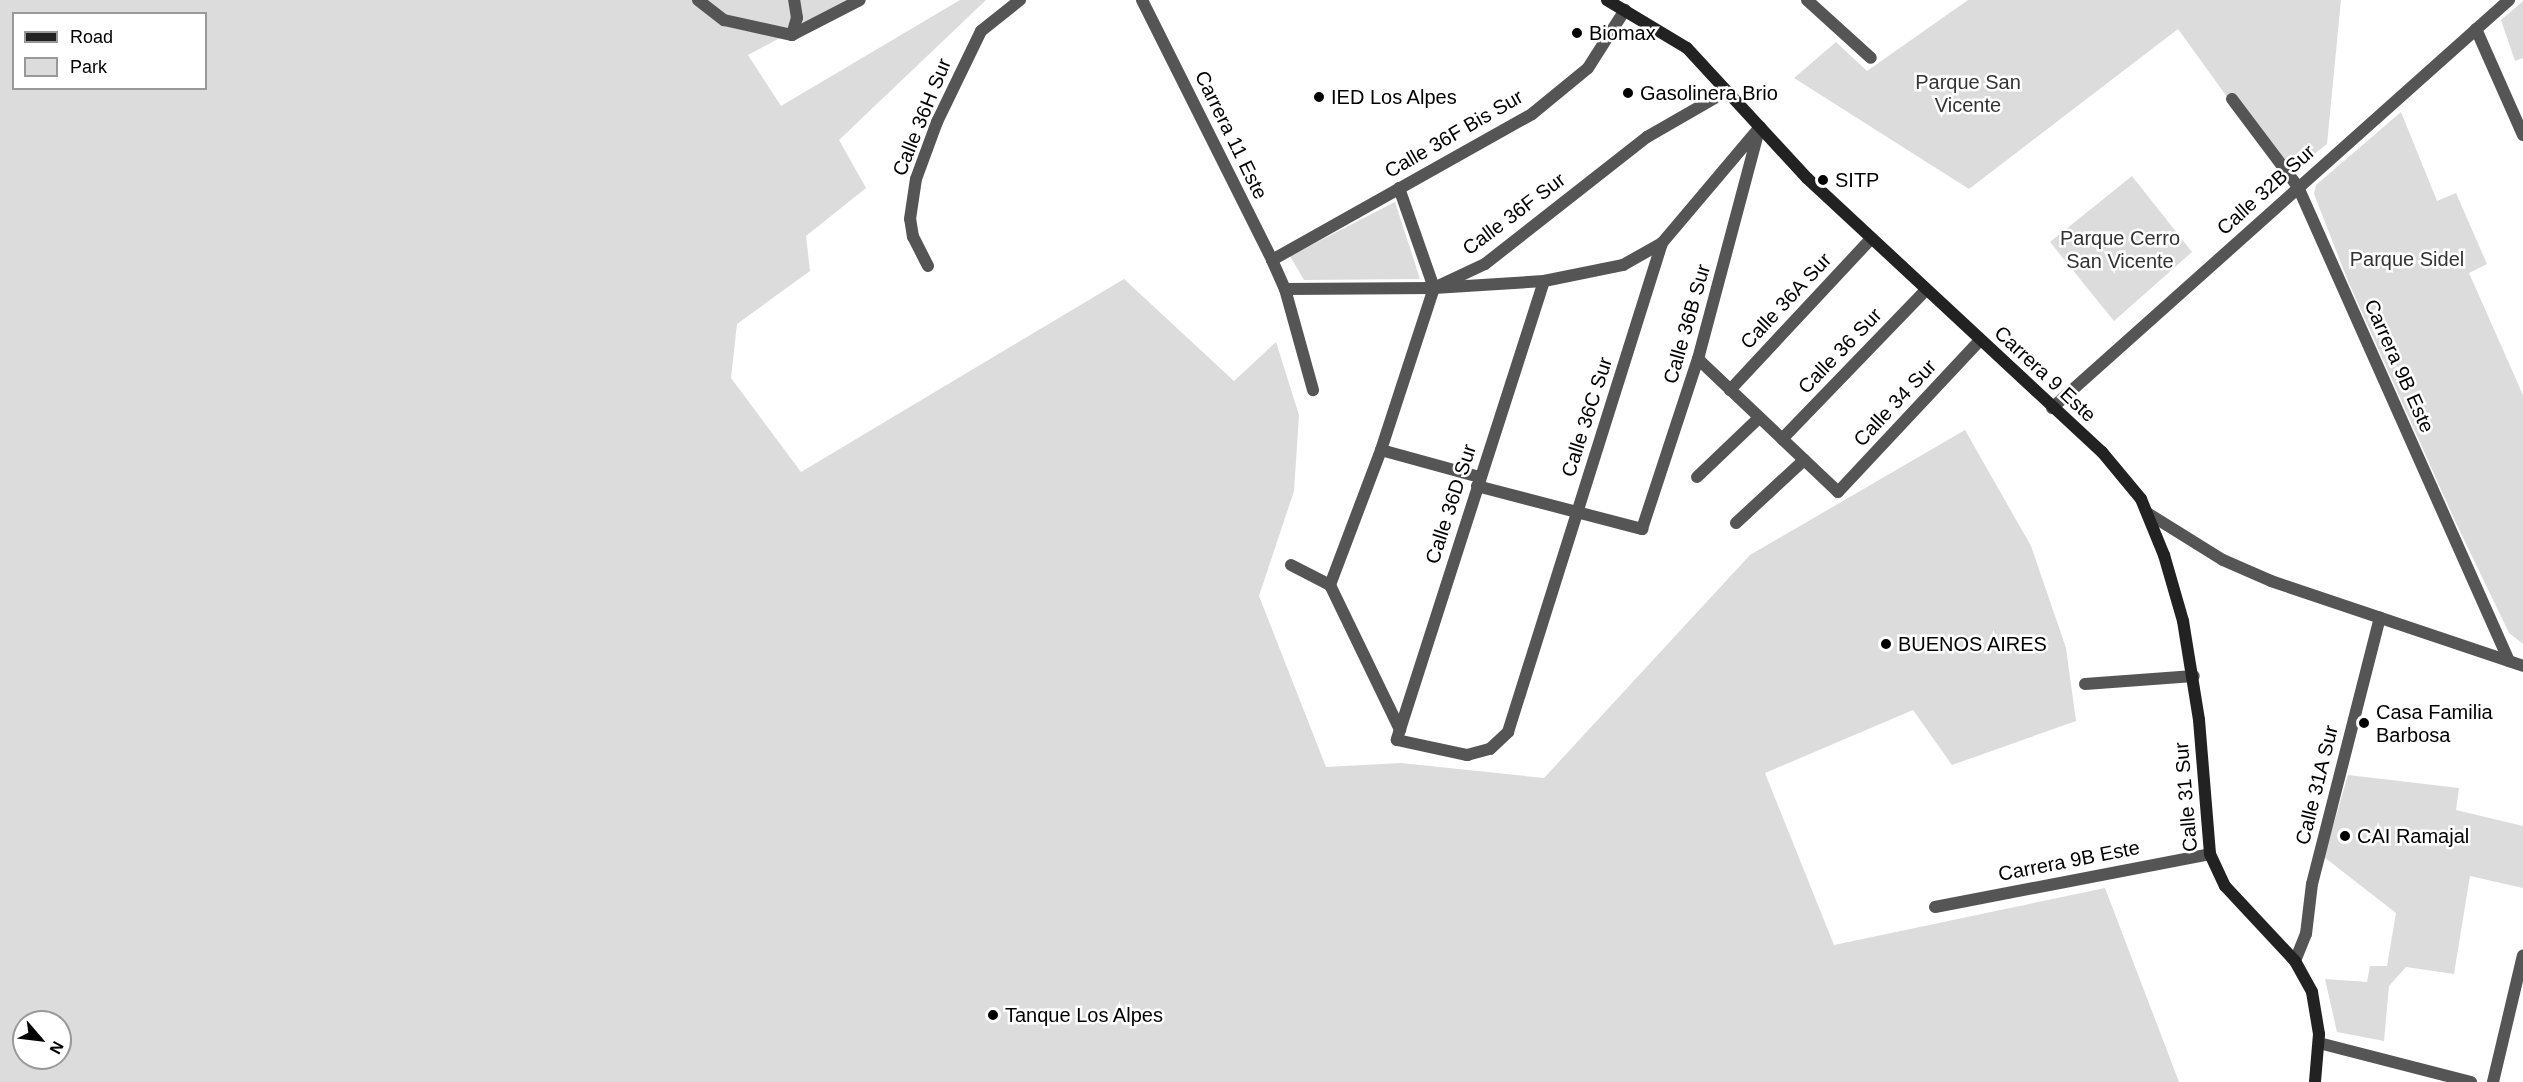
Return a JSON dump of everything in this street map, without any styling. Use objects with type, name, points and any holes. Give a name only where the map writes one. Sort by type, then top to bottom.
[{"type":"main road","name":"Carrera 9 Este","points":[[1607,0],[1687,48],[1760,127],[1871,238],[2118,470],[2149,514]]},
{"type":"main road","name":"Calle 31 Sur","points":[[2149,514],[2177,594],[2194,676],[2210,854],[2225,886],[2295,961],[2312,992],[2319,1043],[2315,1082]]},
{"type":"street","points":[[698,0],[724,20],[792,34],[860,0]]},
{"type":"street","points":[[792,34],[797,18],[794,0]]},
{"type":"street","name":"Calle 36H Sur","points":[[928,266],[913,237],[910,219],[916,178],[937,122],[981,31],[1020,0]]},
{"type":"street","name":"Carrera 11 Este","points":[[1142,0],[1285,289],[1313,390]]},
{"type":"street","points":[[1807,0],[1871,58]]},
{"type":"street","name":"Calle 32B Sur","points":[[2052,408],[2507,1]]},
{"type":"street","name":"Calle 36F Bis Sur","points":[[1272,260],[1506,130],[1570,86],[1588,68],[1625,10]]},
{"type":"street","points":[[2476,29],[2523,135]]},
{"type":"street","name":"Calle 36F Sur","points":[[1434,288],[1485,264],[1647,137],[1727,91]]},
{"type":"street","name":"Carrera 9B Este","points":[[2232,99],[2298,187],[2509,662]]},
{"type":"street","name":"Calle 36C Sur","points":[[1398,735],[1467,755],[1497,744],[1512,725],[1662,243],[1760,127]]},
{"type":"street","name":"Calle 36B Sur","points":[[1577,512],[1642,529],[1698,359],[1760,127]]},
{"type":"street","points":[[1330,585],[1381,450],[1434,288],[1399,188]]},
{"type":"street","name":"Calle 36A Sur","points":[[1730,390],[1871,238]]},
{"type":"street","points":[[1285,289],[1434,288],[1544,281],[1623,265],[1662,243]]},
{"type":"street","name":"Calle 36D Sur","points":[[1398,735],[1544,281]]},
{"type":"street","name":"Calle 36 Sur","points":[[1782,439],[1926,290]]},
{"type":"street","name":"Calle 34 Sur","points":[[1804,460],[1838,492],[1980,340]]},
{"type":"street","points":[[1698,359],[1804,460],[1736,523]]},
{"type":"street","points":[[1696,477],[1759,418]]},
{"type":"street","points":[[1381,450],[1577,512]]},
{"type":"street","name":"Carrera 9 Este","points":[[2149,514],[2236,566],[2523,666]]},
{"type":"street","points":[[1291,565],[1330,585],[1398,735]]},
{"type":"street","name":"Calle 31A Sur","points":[[2295,961],[2306,934],[2312,884],[2380,618]]},
{"type":"street","points":[[2085,684],[2194,676]]},
{"type":"street","name":"Carrera 9B Este","points":[[1935,907],[2210,854]]},
{"type":"street","points":[[2493,1082],[2523,955]]},
{"type":"street","points":[[2319,1043],[2471,1082]]},
{"type":"green space","points":[[0,0],[852,0],[748,55],[781,106],[960,0],[986,0],[839,140],[866,188],[806,236],[810,271],[737,324],[731,378],[801,472],[1124,279],[1234,381],[1276,342],[1299,415],[1294,491],[1259,596],[1326,767],[1401,763],[1544,778],[1750,555],[1965,430],[2031,546],[2066,648],[2076,721],[1952,765],[1913,710],[1765,773],[1834,945],[2105,888],[2179,1082],[0,1082]]},
{"type":"green space","name":"Parque San Vicente","points":[[1968,0],[2341,0],[2327,144],[2293,171],[2230,101],[2178,29],[1969,189],[1794,78],[1836,42],[1867,71]]},
{"type":"green space","points":[[2523,1],[2523,58],[2515,61],[2501,20]]},
{"type":"green space","name":"Parque Sidel","points":[[2401,112],[2437,201],[2456,193],[2487,264],[2469,273],[2523,395],[2523,644],[2509,633],[2455,521],[2348,281],[2314,194],[2316,185]]},
{"type":"green space","name":"Parque Cerro San Vicente","points":[[2132,176],[2192,252],[2114,321],[2050,242]]},
{"type":"green space","points":[[1395,202],[1420,279],[1304,280],[1290,256]]},
{"type":"green space","points":[[2348,775],[2459,788],[2456,810],[2523,826],[2523,888],[2470,876],[2454,974],[2406,967],[2389,986],[2384,1041],[2337,1032],[2325,979],[2367,982],[2370,966],[2387,966],[2396,913],[2324,857]]},
{"type":"place","name":"Biomax","points":[[1577,33]]},
{"type":"place","name":"Gasolinera Brio","points":[[1628,93]]},
{"type":"place","name":"IED Los Alpes","points":[[1319,97]]},
{"type":"place","name":"SITP","points":[[1823,180]]},
{"type":"place","name":"BUENOS AIRES","points":[[1886,644]]},
{"type":"place","name":"Casa Familia Barbosa","points":[[2364,723]]},
{"type":"place","name":"CAI Ramajal","points":[[2345,836]]},
{"type":"place","name":"Tanque Los Alpes","points":[[993,1015]]}]
